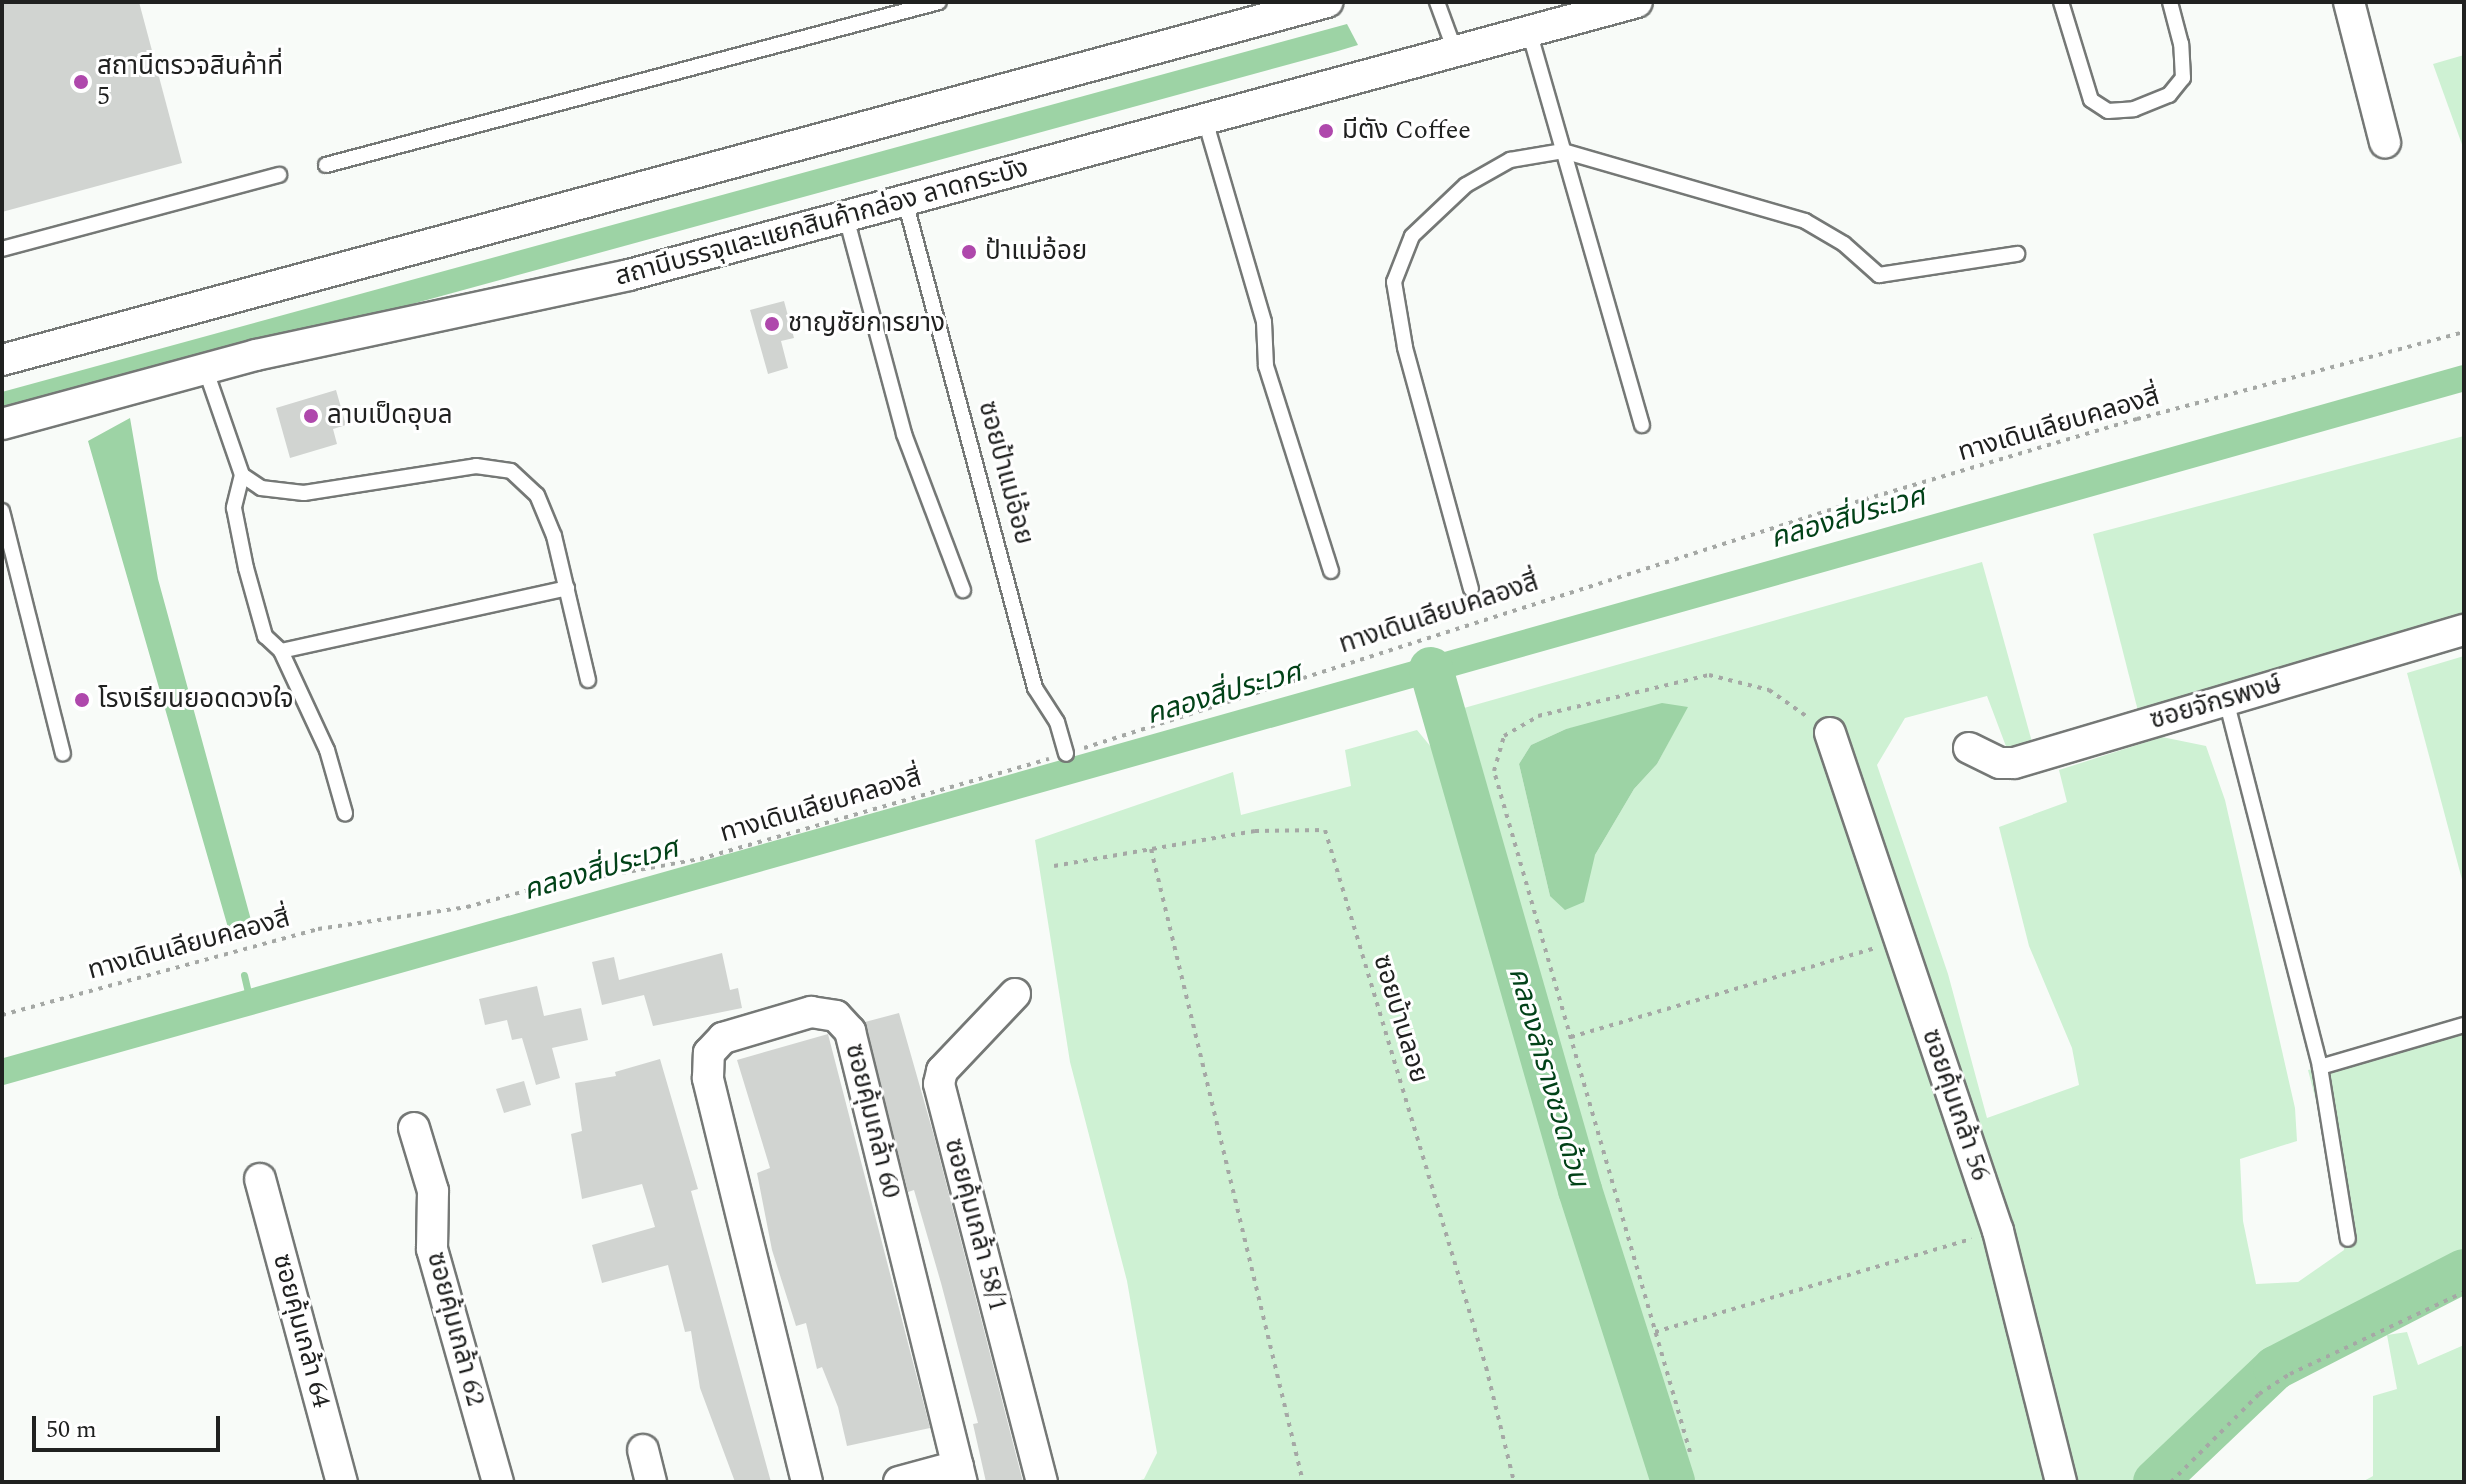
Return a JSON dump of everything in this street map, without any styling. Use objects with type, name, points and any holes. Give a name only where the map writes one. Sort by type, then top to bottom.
[{"type":"street","points":[[2,360],[1327,2]]},
{"type":"street","name":"สถานีบรรจุและแยกสินค้ากล่อง ลาดกระบัง","points":[[2,424],[205,368],[629,275],[1637,2]]},
{"type":"street","points":[[2349,2],[2385,142]]},
{"type":"street","name":"ซอยจักรพงษ์","points":[[1969,748],[2000,763],[2014,763],[2464,630]]},
{"type":"street","name":"ซอยคุ้มเกล้า 56","points":[[1830,733],[1998,1231],[2060,1481]]},
{"type":"street","name":"ซอยคุ้มเกล้า 58/1","points":[[1015,994],[942,1071],[939,1084],[1042,1482]]},
{"type":"street","name":"ซอยคุ้มเกล้า 60","points":[[807,1482],[708,1078],[709,1053],[723,1038],[811,1012],[836,1016],[850,1031],[960,1474],[899,1482]]},
{"type":"street","name":"ซอยคุ้มเกล้า 62","points":[[414,1128],[433,1191],[432,1249],[498,1482]]},
{"type":"street","name":"ซอยคุ้มเกล้า 64","points":[[260,1179],[342,1482]]},
{"type":"street","points":[[643,1450],[651,1482]]},
{"type":"lane","points":[[326,165],[939,2]]},
{"type":"lane","points":[[1437,2],[1455,51]]},
{"type":"lane","points":[[2061,2],[2091,100],[2108,111],[2134,109],[2169,95],[2183,78],[2181,44],[2170,2]]},
{"type":"lane","points":[[1529,31],[1642,425]]},
{"type":"lane","points":[[1205,120],[1264,322],[1266,366],[1331,571]]},
{"type":"lane","points":[[1471,589],[1405,347],[1394,282],[1412,236],[1466,185],[1510,160],[1563,151],[1805,221],[1844,244],[1879,275],[2017,254]]},
{"type":"lane","points":[[2,249],[279,175]]},
{"type":"lane","name":"ซอยป้าแม่อ้อย","points":[[905,201],[1035,688],[1057,722],[1066,754]]},
{"type":"lane","points":[[846,217],[904,434],[963,590]]},
{"type":"lane","points":[[205,368],[242,475],[234,508],[246,568],[265,636],[281,651],[327,750],[345,813]]},
{"type":"lane","points":[[242,475],[261,488],[304,493],[476,466],[511,471],[537,495],[567,588],[588,680]]},
{"type":"lane","points":[[2,511],[63,753]]},
{"type":"lane","points":[[281,651],[567,588]]},
{"type":"lane","points":[[2226,700],[2320,1067],[2348,1239]]},
{"type":"lane","points":[[2320,1067],[2464,1025]]},
{"type":"path","name":"ทางเดินเลียบคลองสี่","points":[[2,1015],[318,929],[467,907],[533,889],[700,859],[1066,754],[1792,521],[2137,419],[2464,332]]},
{"type":"path","points":[[1690,1452],[1494,771],[1504,736],[1538,716],[1709,675],[1769,690],[1830,733]]},
{"type":"path","name":"ซอยบ้านลอย","points":[[1054,866],[1255,831],[1325,830],[1486,1367],[1514,1482]]},
{"type":"path","points":[[1151,849],[1303,1482]]},
{"type":"path","points":[[1571,1037],[1900,940]]},
{"type":"path","points":[[1655,1332],[1998,1231]]},
{"type":"path","points":[[2171,1482],[2259,1394],[2464,1292]]},
{"type":"shaded area","points":[[1347,24],[1358,45],[2,416],[2,392]]},
{"type":"shaded area","points":[[2464,55],[2464,150],[2433,64]]},
{"type":"shaded area","points":[[130,418],[158,579],[254,931],[231,938],[88,441]]},
{"type":"shaded area","points":[[2464,436],[2464,623],[2138,711],[2093,534]]},
{"type":"shaded area","points":[[1982,562],[2032,742],[2007,749],[1987,696],[1905,718],[1877,765],[1948,974],[1987,1118],[2079,1085],[2072,1048],[2029,946],[1999,827],[2067,802],[2059,770],[2162,737],[2206,746],[2225,800],[2295,1108],[2297,1141],[2240,1159],[2243,1221],[2256,1284],[2298,1282],[2344,1250],[2343,1204],[2308,1070],[2464,1028],[2464,1259],[2298,1335],[2238,1377],[2142,1482],[1686,1482],[1462,737],[1464,708]],"holes":[[[1687,707],[1657,764],[1634,789],[1595,855],[1550,896],[1519,764],[1531,745],[1566,729]]]},
{"type":"shaded area","points":[[2464,656],[2464,887],[2407,673]]},
{"type":"shaded area","points":[[1662,703],[1688,707],[1657,764],[1634,789],[1595,855],[1584,902],[1565,910],[1550,896],[1519,764],[1531,745],[1566,729]]},
{"type":"shaded area","points":[[1417,730],[1445,764],[1651,1482],[1133,1482],[1144,1479],[1157,1453],[1127,1281],[1070,1062],[1035,840],[1233,772],[1241,815],[1351,786],[1345,750]]},
{"type":"shaded area","points":[[2407,1332],[2418,1365],[2464,1345],[2464,1482],[2362,1482],[2373,1476],[2373,1396],[2397,1389],[2387,1335]]},
{"type":"building","name":"สถานีตรวจสินค้าที่ 5","points":[[2,2],[139,2],[182,163],[2,212]]},
{"type":"building","name":"ชาญชัยการยาง","points":[[784,301],[794,338],[781,341],[788,368],[768,374],[750,310]]},
{"type":"building","name":"ลาบเป็ดอุบล","points":[[336,390],[346,425],[333,429],[337,444],[290,458],[276,408]]},
{"type":"building","points":[[722,953],[730,990],[738,988],[742,1008],[653,1026],[644,995],[602,1005],[592,962],[614,957],[619,980]]},
{"type":"building","points":[[537,986],[544,1016],[581,1008],[588,1040],[552,1048],[560,1078],[536,1085],[522,1038],[512,1040],[507,1020],[485,1025],[479,999]]},
{"type":"building","points":[[899,1013],[1023,1482],[986,1482],[973,1424],[978,1423],[941,1283],[914,1190],[908,1192],[865,1022]]},
{"type":"building","points":[[828,1034],[930,1428],[847,1446],[838,1407],[822,1367],[817,1369],[806,1323],[796,1326],[772,1250],[757,1173],[770,1168],[737,1060]]},
{"type":"building","points":[[660,1059],[698,1189],[691,1191],[771,1482],[735,1482],[700,1388],[691,1331],[685,1332],[668,1265],[602,1283],[592,1245],[655,1227],[642,1184],[582,1199],[571,1134],[582,1131],[575,1083],[616,1076],[615,1072]]},
{"type":"building","points":[[524,1081],[531,1105],[504,1113],[496,1089]]},
{"type":"waterway","name":"คลองสี่ประเวศ","points":[[2,1072],[2464,378]]},
{"type":"waterway","name":"คลองลำรางชวดด้วน","points":[[1431,669],[1580,1190],[1673,1482]]},
{"type":"waterway","points":[[244,975],[250,1002]]},
{"type":"waterway","name":"คลองลำรางชวดด้วน","points":[[2155,1482],[2275,1368],[2464,1271]]},
{"type":"place","name":"สถานีตรวจสินค้าที่ 5","points":[[81,82]]},
{"type":"place","name":"มีตัง Coffee","points":[[1326,131]]},
{"type":"place","name":"ป้าแม่อ้อย","points":[[969,252]]},
{"type":"place","name":"ชาญชัยการยาง","points":[[772,324]]},
{"type":"place","name":"ลาบเป็ดอุบล","points":[[311,416]]},
{"type":"place","name":"โรงเรียนยอดดวงใจ","points":[[82,700]]}]
